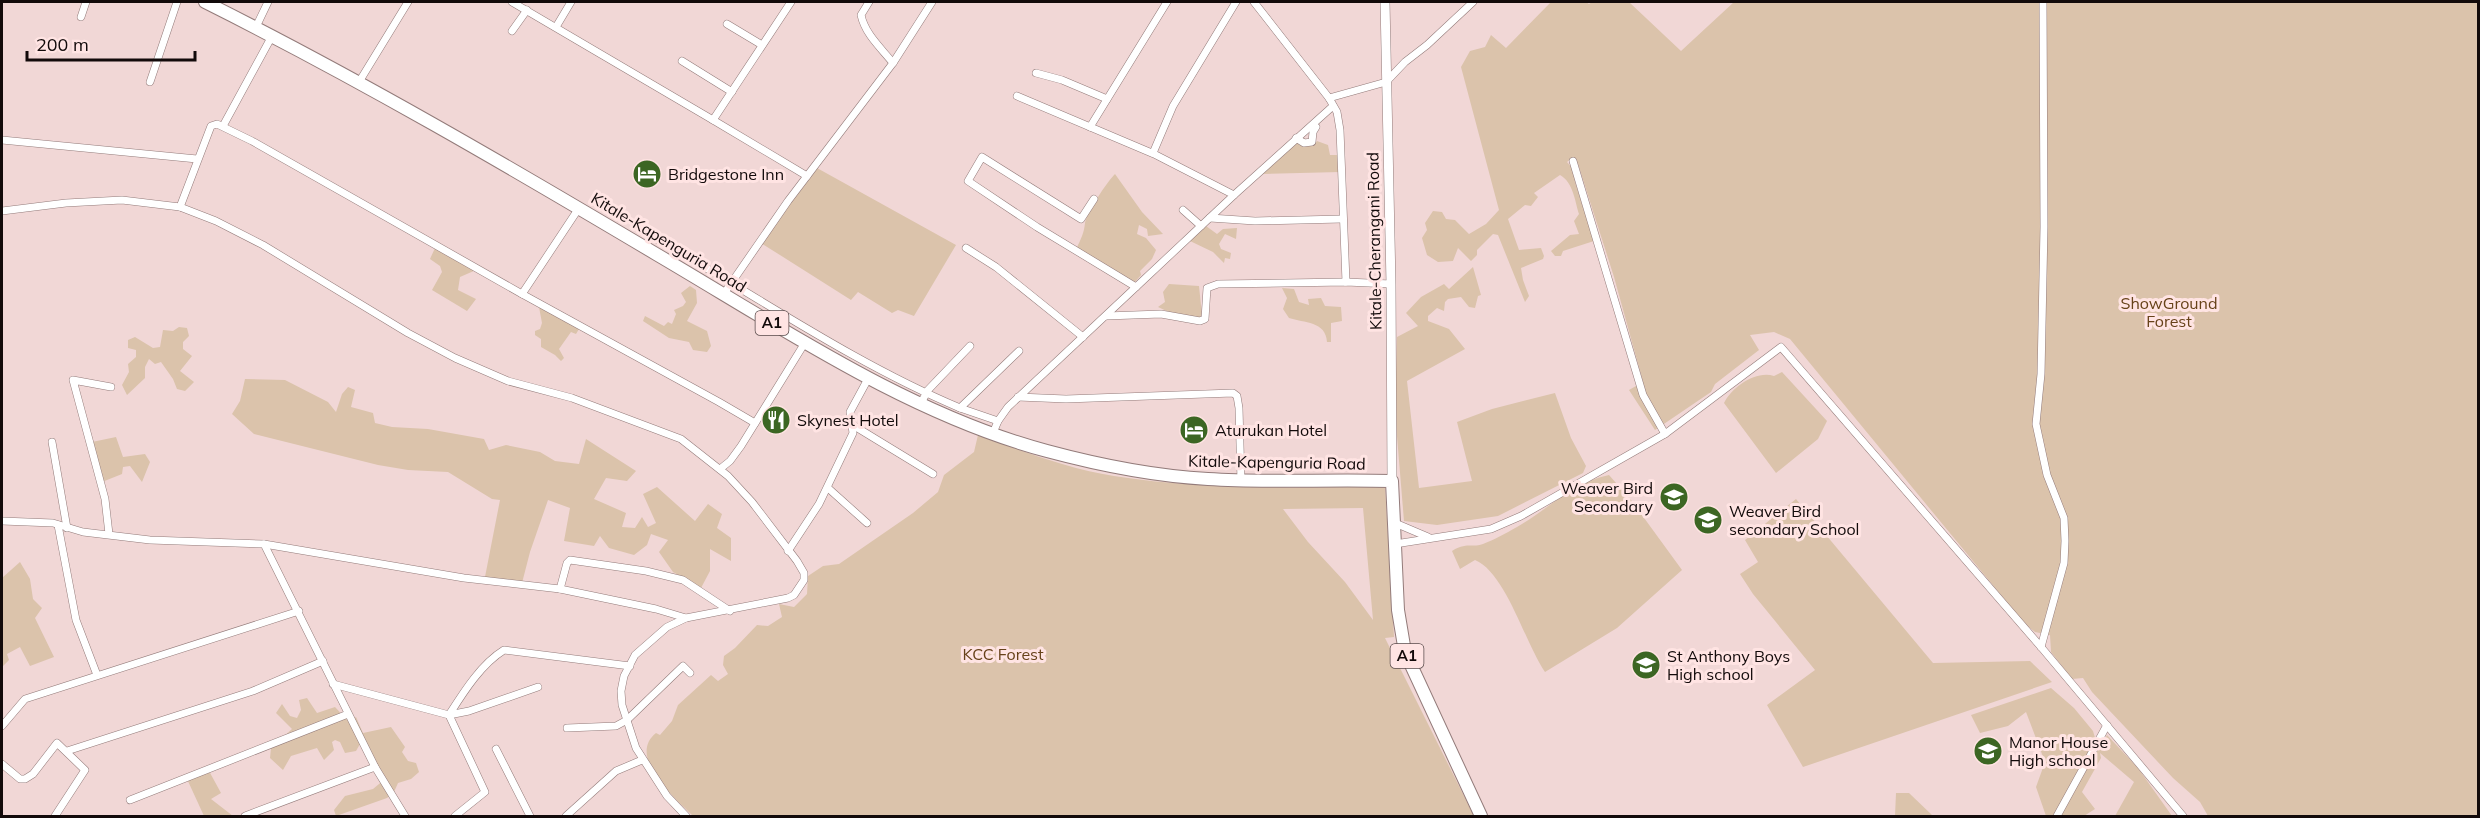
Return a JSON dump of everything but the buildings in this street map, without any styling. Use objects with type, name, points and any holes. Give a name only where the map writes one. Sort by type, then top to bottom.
[{"type":"highway","name":"Kitale-Kapenguria Road","points":[[205,2],[359,82],[869,377],[924,398],[951,418],[995,427],[1045,451],[1110,466],[1174,476],[1241,481],[1392,481]]},
{"type":"highway","name":"A1","points":[[1392,481],[1398,610],[1405,652],[1481,816]]},
{"type":"main road","name":"Kitale-Cherangani Road","points":[[1385,2],[1391,285],[1392,481]]},
{"type":"street","points":[[81,17],[86,2]]},
{"type":"street","points":[[150,82],[177,2]]},
{"type":"street","points":[[256,27],[268,2]]},
{"type":"street","points":[[359,82],[408,2]]},
{"type":"street","points":[[512,2],[807,176]]},
{"type":"street","points":[[556,27],[571,2]]},
{"type":"street","points":[[713,120],[791,2]]},
{"type":"street","points":[[869,2],[861,15],[863,22],[869,34],[893,63]]},
{"type":"street","points":[[723,294],[807,176],[893,63],[932,2]]},
{"type":"street","points":[[1090,127],[1167,2]]},
{"type":"street","points":[[1153,153],[1173,106],[1236,2]]},
{"type":"street","points":[[1254,2],[1333,106],[1340,130],[1346,282]]},
{"type":"street","points":[[1329,98],[1386,82],[1405,62],[1427,45],[1473,2]]},
{"type":"street","points":[[2041,647],[2064,563],[2065,542],[2064,518],[2047,475],[2036,424],[2041,374],[2044,227],[2043,2]]},
{"type":"street","points":[[512,31],[527,10]]},
{"type":"street","points":[[727,24],[762,45]]},
{"type":"street","points":[[223,126],[272,36]]},
{"type":"street","points":[[682,61],[732,92]]},
{"type":"street","points":[[1036,73],[1062,80],[1107,99]]},
{"type":"street","points":[[1017,96],[1153,153],[1233,195]]},
{"type":"street","points":[[652,237],[924,398],[960,408],[995,427],[1018,397],[1233,195],[1333,106]]},
{"type":"street","points":[[180,207],[196,159],[212,126],[217,124],[223,126],[755,423]]},
{"type":"street","points":[[1296,138],[1304,143],[1312,142],[1316,127]]},
{"type":"street","points":[[2,140],[196,159]]},
{"type":"street","points":[[1094,199],[1081,219],[982,157],[968,181],[1036,227],[1136,287]]},
{"type":"street","points":[[1573,160],[1643,395],[1665,434]]},
{"type":"street","points":[[2,211],[66,203],[122,200],[180,207],[216,221],[263,244],[408,333],[455,358],[508,381],[572,398],[672,436],[687,444],[720,469],[752,502],[804,573],[804,580],[794,595],[730,611],[686,618],[653,637],[635,655],[621,691],[627,720],[642,760],[667,796],[686,816]]},
{"type":"street","points":[[522,294],[579,208]]},
{"type":"street","points":[[1183,210],[1201,226]]},
{"type":"street","points":[[1210,218],[1255,221],[1342,219]]},
{"type":"street","points":[[966,248],[996,267],[1083,336]]},
{"type":"street","points":[[1106,316],[1161,314],[1200,321],[1205,319],[1206,290],[1212,285],[1346,282],[1391,285]]},
{"type":"street","points":[[720,469],[730,461],[806,341]]},
{"type":"street","points":[[924,398],[970,346]]},
{"type":"street","points":[[1395,544],[1491,529],[1521,516],[1665,434],[1781,348],[2041,647],[2183,816]]},
{"type":"street","points":[[960,408],[1019,351]]},
{"type":"street","points":[[788,551],[828,488],[854,433],[849,418],[851,407],[869,377]]},
{"type":"street","points":[[109,534],[105,499],[73,380],[111,387]]},
{"type":"street","points":[[1018,397],[1066,399],[1233,393],[1237,396],[1239,408],[1241,481]]},
{"type":"street","points":[[851,424],[933,474]]},
{"type":"street","points":[[52,442],[67,528]]},
{"type":"street","points":[[828,488],[867,523]]},
{"type":"street","points":[[2,521],[53,523],[67,528],[150,540],[264,544],[464,578],[560,589],[656,609],[686,618]]},
{"type":"street","points":[[1395,523],[1431,537]]},
{"type":"street","points":[[57,525],[76,620],[97,675]]},
{"type":"street","points":[[264,544],[375,767],[405,816]]},
{"type":"street","points":[[560,589],[567,563],[570,560],[646,571],[683,580],[730,611]]},
{"type":"street","points":[[2,726],[25,699],[299,612]]},
{"type":"street","points":[[449,715],[468,687],[504,650],[630,666]]},
{"type":"street","points":[[67,751],[253,691],[323,661]]},
{"type":"street","points":[[567,728],[616,726],[627,720],[683,666],[690,673]]},
{"type":"street","points":[[333,684],[449,715],[469,711],[538,687]]},
{"type":"street","points":[[130,800],[348,714]]},
{"type":"street","points":[[449,715],[485,792],[455,816]]},
{"type":"street","points":[[2057,816],[2107,725]]},
{"type":"street","points":[[2,764],[20,778],[25,779],[33,774],[57,743],[67,751],[86,770],[55,816]]},
{"type":"street","points":[[496,748],[530,816]]},
{"type":"street","points":[[566,816],[616,771],[642,760]]},
{"type":"street","points":[[245,816],[375,767]]},
{"type":"green space","name":"ShowGround Forest","points":[[1551,2],[1586,2],[1589,4],[1592,2],[1629,2],[1681,51],[1734,2],[2478,2],[2478,816],[2208,816],[2200,802],[2173,778],[2092,692],[2083,678],[2072,679],[2051,652],[2050,635],[2035,632],[2024,623],[1790,339],[1774,332],[1750,335],[1759,350],[1715,384],[1711,392],[1655,430],[1629,390],[1643,382],[1614,277],[1578,164],[1573,157],[1567,162],[1574,170],[1575,182],[1594,241],[1563,251],[1561,256],[1555,256],[1551,251],[1570,235],[1579,234],[1574,221],[1579,214],[1573,192],[1568,182],[1560,175],[1534,193],[1538,197],[1531,206],[1525,205],[1508,219],[1519,250],[1541,248],[1544,256],[1543,259],[1521,268],[1529,296],[1525,302],[1498,235],[1493,234],[1477,250],[1477,255],[1471,261],[1458,248],[1453,261],[1438,262],[1427,255],[1422,238],[1427,230],[1425,223],[1433,211],[1442,212],[1446,219],[1455,220],[1469,234],[1486,224],[1499,210],[1461,67],[1470,51],[1485,47],[1491,35],[1506,48]]},
{"type":"green space","points":[[1317,141],[1328,145],[1330,155],[1338,155],[1340,172],[1262,174],[1296,142],[1313,146]]},
{"type":"green space","points":[[817,168],[956,245],[914,316],[898,310],[892,313],[858,292],[851,300],[761,243]]},
{"type":"green space","points":[[1115,174],[1142,212],[1163,234],[1148,236],[1147,229],[1139,225],[1137,234],[1146,238],[1156,250],[1134,283],[1076,249],[1089,212]]},
{"type":"green space","points":[[1206,226],[1217,234],[1223,229],[1237,228],[1236,239],[1225,234],[1219,244],[1221,249],[1231,253],[1230,259],[1225,258],[1224,263],[1213,252],[1190,241]]},
{"type":"green space","points":[[435,248],[476,270],[460,277],[458,290],[476,299],[467,311],[432,290],[442,272],[440,266],[430,259]]},
{"type":"green space","points":[[1473,267],[1481,295],[1478,296],[1475,308],[1469,307],[1461,297],[1448,299],[1445,302],[1444,311],[1437,308],[1428,316],[1428,321],[1449,329],[1465,349],[1407,381],[1419,488],[1472,481],[1457,422],[1492,409],[1555,393],[1571,438],[1586,466],[1583,473],[1498,516],[1437,525],[1404,521],[1395,412],[1397,337],[1418,326],[1406,313],[1421,297],[1444,284],[1449,289]]},
{"type":"green space","points":[[1169,284],[1199,286],[1202,315],[1198,318],[1173,314],[1158,307],[1165,302],[1163,292]]},
{"type":"green space","points":[[690,286],[696,290],[697,303],[687,321],[707,331],[711,346],[707,352],[693,350],[689,342],[669,338],[643,321],[645,316],[664,326],[668,322],[672,324],[676,314],[674,310],[686,302],[681,293]]},
{"type":"green space","points":[[1282,288],[1294,289],[1299,302],[1309,305],[1308,299],[1321,298],[1325,306],[1341,307],[1342,321],[1331,323],[1331,342],[1327,342],[1326,335],[1318,326],[1289,318],[1283,309],[1287,298]]},
{"type":"green space","points":[[539,307],[579,329],[576,334],[571,332],[559,349],[564,358],[561,361],[541,347],[541,339],[535,335],[535,331],[540,329],[542,323]]},
{"type":"green space","points":[[179,327],[187,328],[189,336],[183,342],[183,349],[192,356],[180,371],[194,382],[185,391],[177,389],[161,362],[155,364],[149,359],[145,367],[145,378],[127,395],[122,385],[129,372],[128,364],[136,357],[136,350],[128,348],[128,340],[135,337],[153,348],[160,347],[163,330],[173,331]]},
{"type":"green space","points":[[1782,372],[1827,421],[1818,439],[1776,473],[1724,403],[1745,381],[1760,375],[1774,376]]},
{"type":"green space","points":[[245,379],[285,380],[328,402],[336,412],[342,394],[348,387],[355,390],[351,407],[373,413],[375,423],[484,439],[489,450],[506,445],[540,452],[555,461],[579,464],[586,439],[636,471],[627,481],[606,478],[594,499],[626,513],[622,527],[635,528],[642,517],[648,527],[656,523],[643,494],[657,487],[695,521],[708,504],[722,514],[717,528],[731,538],[731,561],[710,549],[710,571],[701,588],[673,572],[659,552],[668,540],[651,534],[647,545],[634,555],[609,548],[600,536],[594,546],[564,541],[570,508],[548,500],[522,583],[485,577],[500,500],[492,499],[448,472],[408,470],[378,465],[254,434],[232,414],[240,401]]},
{"type":"green space","name":"KCC Forest","points":[[978,435],[1080,469],[1148,481],[1249,487],[1385,486],[1394,637],[1385,638],[1474,816],[693,816],[657,777],[647,754],[648,743],[656,733],[660,735],[672,721],[678,705],[711,675],[718,681],[728,674],[723,665],[724,656],[757,625],[768,626],[782,617],[779,604],[794,607],[807,594],[808,576],[823,566],[839,564],[913,513],[938,492],[944,475],[974,452]],"holes":[[[1363,508],[1373,620],[1345,582],[1308,542],[1283,509]]]},
{"type":"green space","points":[[116,437],[123,457],[145,454],[150,462],[142,482],[130,466],[123,467],[122,474],[102,482],[92,442]]},
{"type":"green space","points":[[1609,475],[1631,500],[1682,570],[1617,628],[1545,672],[1496,579],[1486,567],[1475,560],[1460,569],[1452,551],[1461,547],[1483,544],[1496,538],[1529,520],[1572,490]]},
{"type":"green space","points":[[1796,499],[1933,663],[2030,661],[2052,682],[1803,767],[1767,705],[1815,670],[1753,594],[1740,574],[1758,562],[1745,540]]},
{"type":"green space","points":[[20,562],[30,579],[33,599],[42,608],[35,618],[54,657],[30,666],[20,647],[7,654],[9,660],[2,667],[2,578]]},
{"type":"green space","points":[[2051,688],[2074,708],[2093,731],[2099,751],[2107,735],[2138,768],[2172,816],[2115,816],[2134,782],[2100,753],[2101,758],[2082,792],[2095,809],[2084,816],[2046,816],[2036,787],[2045,762],[2026,712],[2008,726],[1980,733],[1971,715]]},
{"type":"green space","points":[[307,698],[317,713],[335,707],[349,722],[356,717],[363,733],[391,727],[405,747],[402,752],[408,761],[416,763],[419,772],[411,779],[398,783],[394,792],[387,798],[336,816],[334,810],[345,796],[373,789],[385,779],[360,744],[356,751],[345,753],[340,742],[335,740],[332,742],[334,750],[324,760],[317,748],[291,756],[283,770],[270,758],[271,748],[292,729],[276,713],[282,704],[290,716],[297,718],[301,710],[299,700]]},
{"type":"green space","points":[[209,771],[221,793],[211,799],[233,816],[204,816],[187,779]]},
{"type":"green space","points":[[1896,793],[1909,793],[1933,816],[1895,816]]},
{"type":"place","name":"Bridgestone Inn","points":[[647,174]]},
{"type":"place","name":"Skynest Hotel","points":[[776,420]]},
{"type":"place","name":"Aturukan Hotel","points":[[1194,430]]},
{"type":"place","name":"Weaver Bird Secondary","points":[[1674,497]]},
{"type":"place","name":"Weaver Bird secondary School","points":[[1708,520]]},
{"type":"place","name":"St Anthony Boys High school","points":[[1646,665]]},
{"type":"place","name":"Manor House High school","points":[[1988,751]]}]
